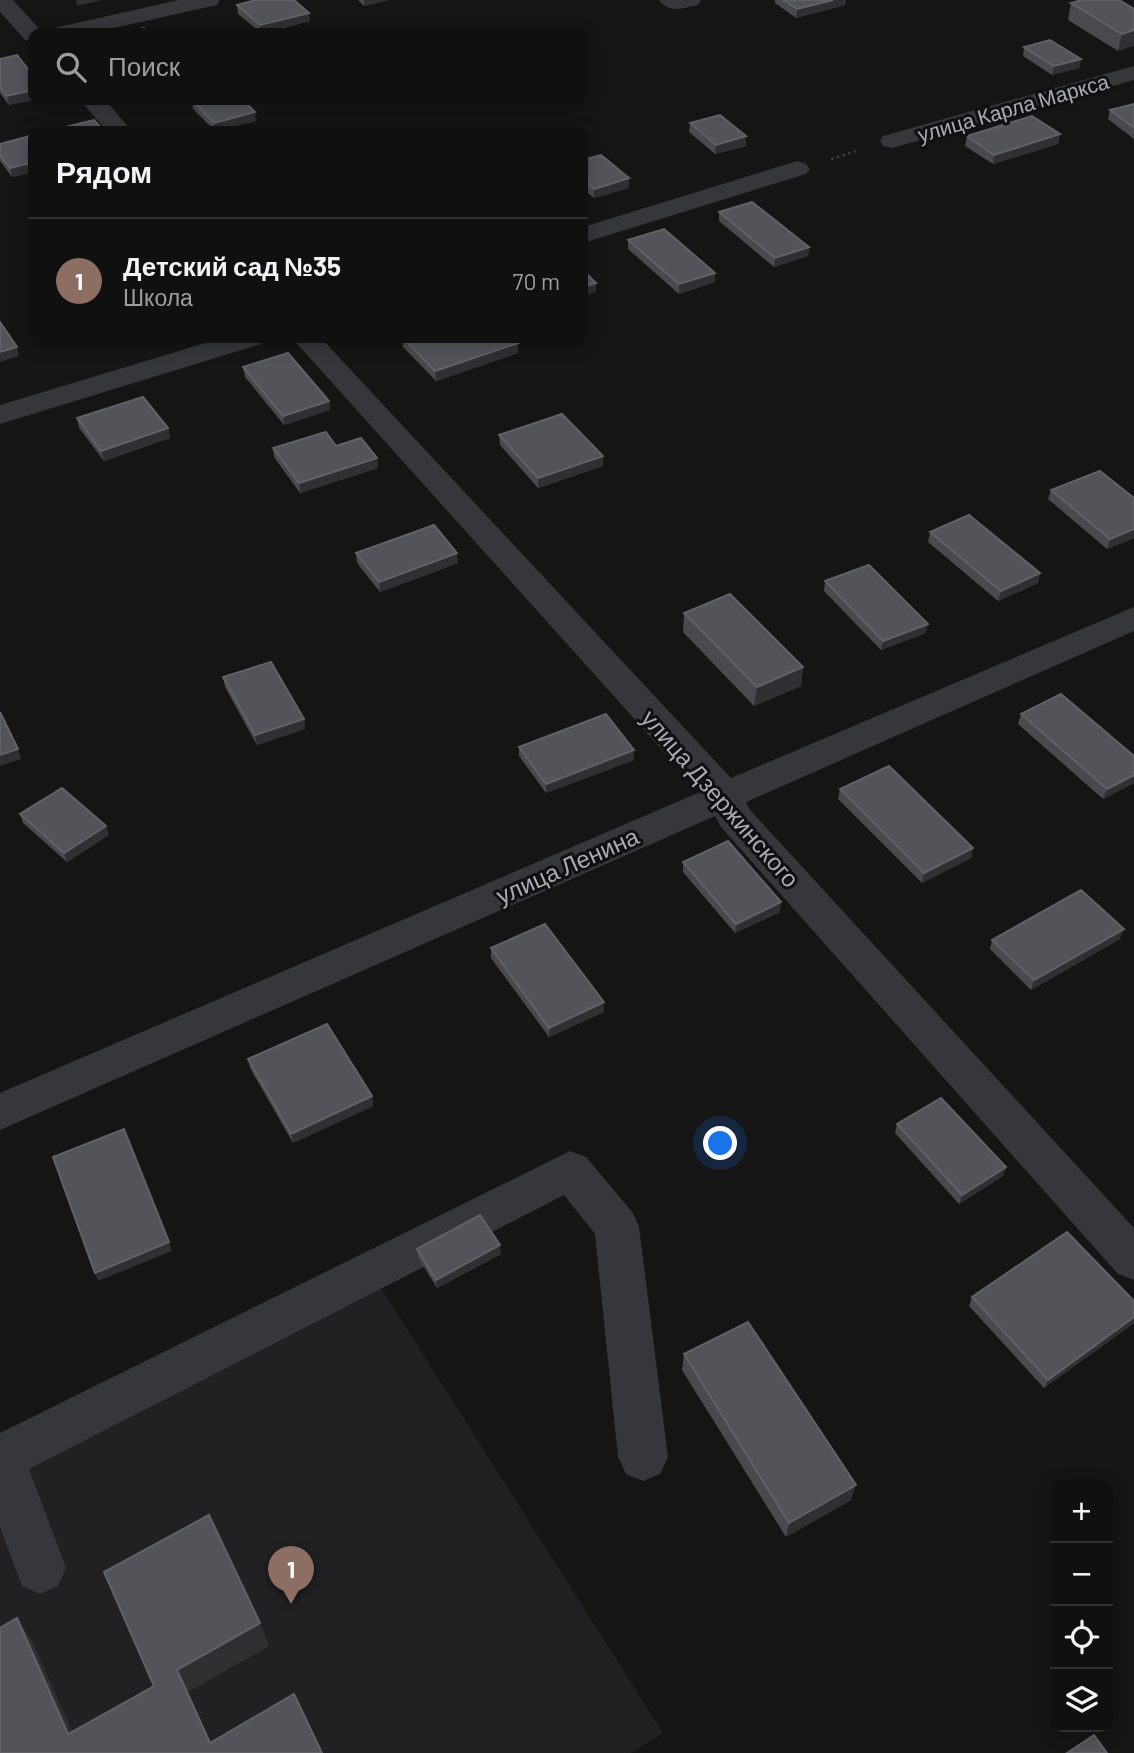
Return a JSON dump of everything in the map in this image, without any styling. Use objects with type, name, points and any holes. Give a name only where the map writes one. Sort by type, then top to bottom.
[{"type":"street","points":[[1,0],[26,40]]},
{"type":"street","points":[[84,28],[209,0]]},
{"type":"street","points":[[670,0],[675,4],[690,0]]},
{"type":"street","name":"улица Карла Маркса","points":[[892,141],[1134,73]]},
{"type":"street","points":[[97,105],[115,126]]},
{"type":"street","points":[[588,233],[797,169]]},
{"type":"street","points":[[0,415],[235,343]]},
{"type":"street","name":"улица Дзержинского","points":[[311,343],[724,796],[734,817],[1134,1260]]},
{"type":"street","name":"улица Ленина","points":[[0,1112],[1134,618]]},
{"type":"street","points":[[40,1568],[0,1458],[569,1170],[617,1227],[643,1457]]},
{"type":"path","points":[[797,169],[892,141]]},
{"type":"shaded area","points":[[376,1280],[663,1733],[631,1753],[0,1753],[0,1475]]},
{"type":"building","points":[[256,0],[294,0],[309,13],[260,25],[237,5]]},
{"type":"building","points":[[783,0],[833,0],[797,9]]},
{"type":"building","points":[[1082,0],[1119,0],[1134,9],[1134,30],[1122,34],[1071,3]]},
{"type":"building","points":[[1050,40],[1081,59],[1054,66],[1024,47]]},
{"type":"building","points":[[17,55],[28,69],[28,91],[7,96],[0,87],[0,59]]},
{"type":"building","points":[[1134,104],[1134,128],[1110,110]]},
{"type":"building","points":[[197,105],[248,105],[255,112],[214,123]]},
{"type":"building","points":[[720,115],[746,136],[716,145],[690,123]]},
{"type":"building","points":[[1032,116],[1060,134],[994,155],[967,136]]},
{"type":"building","points":[[94,120],[99,126],[69,126]]},
{"type":"building","points":[[28,136],[28,163],[10,168],[0,155],[0,144]]},
{"type":"building","points":[[601,155],[629,178],[594,189],[588,184],[588,159]]},
{"type":"building","points":[[752,202],[809,247],[775,258],[719,212]]},
{"type":"building","points":[[664,229],[715,273],[679,284],[628,240]]},
{"type":"building","points":[[588,275],[596,283],[588,285]]},
{"type":"building","points":[[0,322],[17,347],[0,352]]},
{"type":"building","points":[[408,343],[518,343],[435,371]]},
{"type":"building","points":[[288,353],[329,401],[283,416],[243,367]]},
{"type":"building","points":[[143,397],[168,428],[101,451],[77,418]]},
{"type":"building","points":[[562,414],[603,456],[538,478],[499,435]]},
{"type":"building","points":[[326,432],[336,446],[361,438],[377,458],[299,483],[273,448]]},
{"type":"building","points":[[1100,471],[1134,498],[1134,529],[1110,539],[1051,490]]},
{"type":"building","points":[[969,515],[1040,573],[1001,591],[930,532]]},
{"type":"building","points":[[434,525],[457,553],[379,582],[356,553]]},
{"type":"building","points":[[869,565],[928,624],[883,641],[825,581]]},
{"type":"building","points":[[730,594],[803,667],[757,687],[684,613]]},
{"type":"building","points":[[271,662],[304,719],[255,735],[223,677]]},
{"type":"building","points":[[1061,694],[1134,756],[1134,775],[1107,789],[1021,714]]},
{"type":"building","points":[[0,712],[18,749],[0,755]]},
{"type":"building","points":[[606,714],[634,750],[546,784],[519,747]]},
{"type":"building","points":[[889,766],[973,848],[924,873],[840,789]]},
{"type":"building","points":[[62,788],[106,826],[64,853],[20,814]]},
{"type":"building","points":[[728,841],[781,902],[736,924],[683,862]]},
{"type":"building","points":[[1081,890],[1124,929],[1034,980],[992,940]]},
{"type":"building","points":[[545,924],[604,1002],[549,1028],[491,948]]},
{"type":"building","points":[[327,1024],[372,1096],[291,1134],[248,1059]]},
{"type":"building","points":[[941,1098],[1006,1167],[962,1195],[897,1124]]},
{"type":"building","points":[[124,1129],[169,1242],[95,1273],[53,1157]]},
{"type":"building","points":[[480,1215],[500,1245],[436,1280],[417,1249]]},
{"type":"building","points":[[1067,1232],[1134,1301],[1134,1317],[1048,1380],[972,1297]]},
{"type":"building","points":[[748,1322],[856,1485],[789,1523],[684,1354]]},
{"type":"building","points":[[209,1515],[260,1623],[177,1670],[210,1743],[294,1694],[322,1753],[0,1753],[0,1628],[17,1618],[68,1734],[154,1686],[104,1572]]},
{"type":"building","points":[[1094,1735],[1107,1753],[1067,1753]]},
{"type":"place","name":"Детский сад №35","points":[[291,1604]]}]
